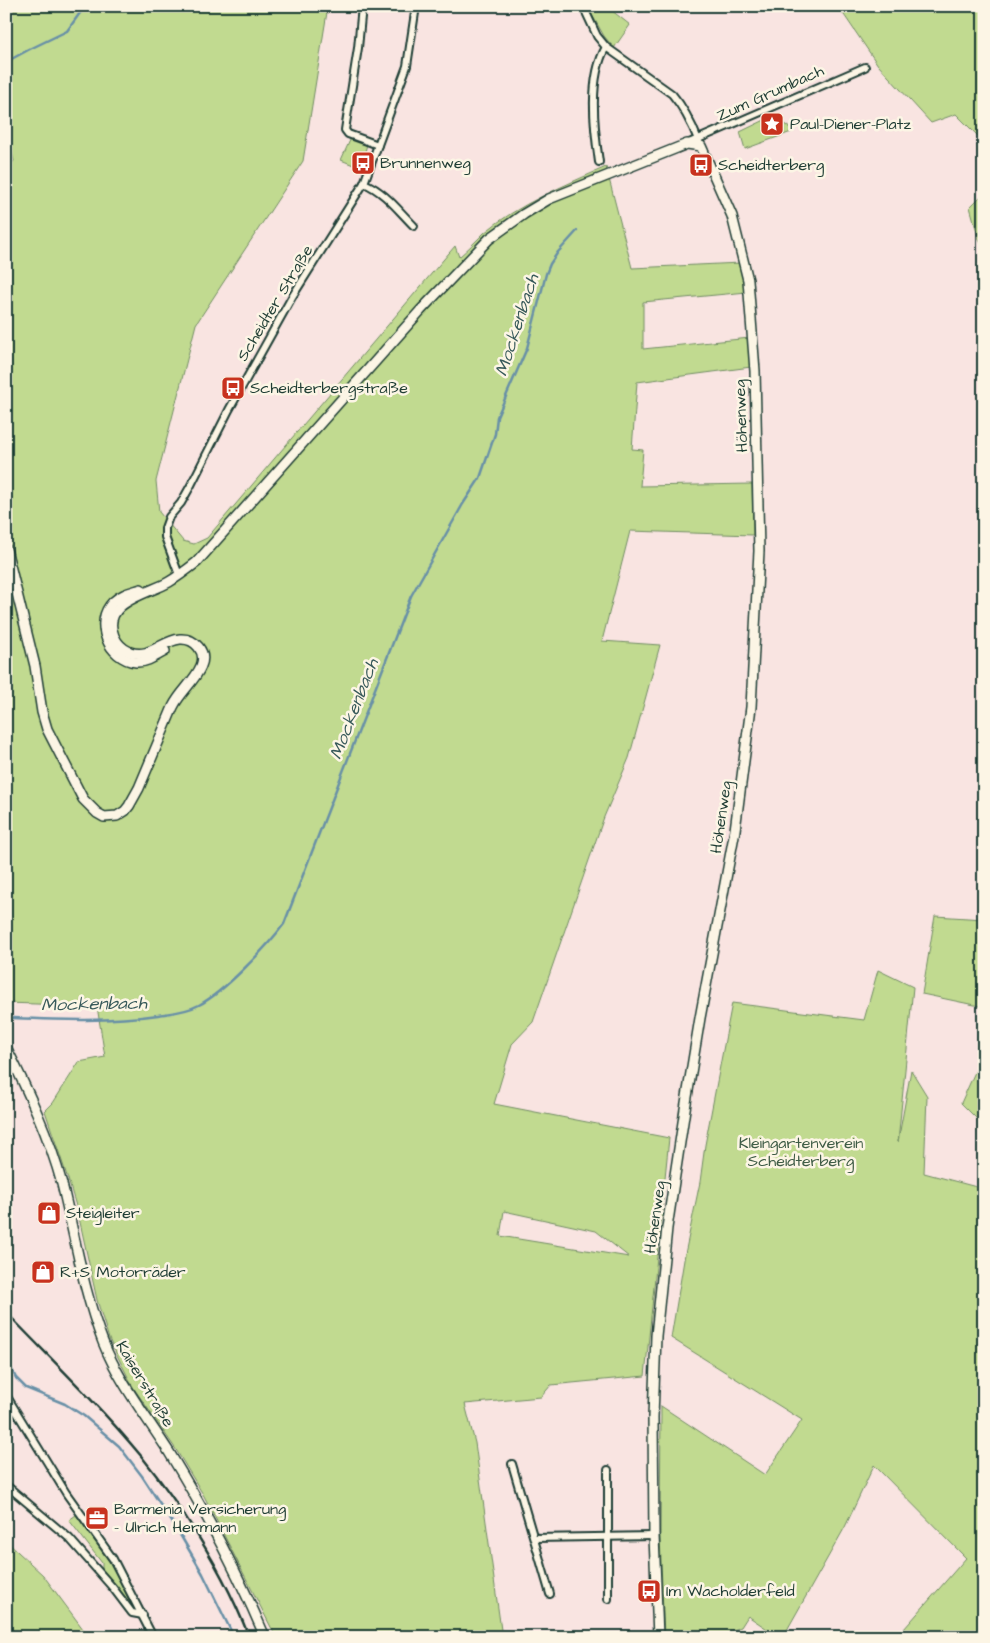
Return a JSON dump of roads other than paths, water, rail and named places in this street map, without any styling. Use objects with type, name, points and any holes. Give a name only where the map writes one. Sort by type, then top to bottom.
[{"type":"street","points":[[362,6],[351,98],[345,130],[348,134],[378,145]]},
{"type":"street","name":"Scheidter Straße","points":[[179,575],[165,537],[165,528],[169,518],[190,487],[229,410],[292,297],[364,182],[407,66],[416,6]]},
{"type":"street","name":"Höhenweg","points":[[583,6],[597,36],[606,47],[672,94],[683,108],[732,216],[745,264],[750,294],[757,451],[759,551],[751,707],[735,830],[700,1018],[666,1238],[656,1336],[653,1417],[654,1536],[658,1637]]},
{"type":"street","points":[[599,162],[594,124],[597,67],[606,47]]},
{"type":"street","name":"Zum Grumbach","points":[[699,143],[864,68]]},
{"type":"street","points":[[6,550],[35,666],[42,712],[47,729],[83,799],[90,808],[104,817],[117,816],[125,812],[140,788],[173,706],[199,670],[203,658],[201,650],[194,642],[185,639],[176,640],[150,652],[137,654],[125,650],[115,639],[112,625],[113,618],[119,607],[135,597],[169,582],[197,562],[421,310],[489,238],[524,214],[549,200],[687,144],[699,143]]},
{"type":"street","points":[[364,182],[384,195],[414,226]]},
{"type":"street","name":"Kaiserstraße","points":[[6,1047],[33,1102],[61,1182],[92,1309],[103,1343],[128,1391],[197,1500],[265,1637]]},
{"type":"street","points":[[6,1395],[62,1485],[113,1559],[153,1637]]},
{"type":"street","points":[[512,1464],[550,1594]]},
{"type":"street","points":[[608,1470],[608,1599]]},
{"type":"street","points":[[6,1485],[68,1538],[113,1588],[132,1613],[143,1615]]},
{"type":"street","points":[[534,1538],[654,1536]]},
{"type":"waterway","points":[[6,62],[67,31],[85,6]]},
{"type":"waterway","name":"Mockenbach","points":[[13,1018],[104,1020],[158,1015],[189,1009],[209,999],[232,980],[267,945],[284,924],[411,596],[463,504],[480,478],[495,434],[497,417],[527,348],[550,264],[577,231]]},
{"type":"waterway","points":[[6,1358],[16,1378],[26,1388],[65,1404],[84,1416],[119,1446],[142,1476],[178,1531],[203,1574],[234,1637]]},
{"type":"railway","points":[[6,1312],[110,1420],[158,1478],[202,1543],[228,1589],[249,1637]]},
{"type":"place","name":"Paul-Diener-Platz","points":[[772,124]]},
{"type":"place","name":"Brunnenweg","points":[[363,163]]},
{"type":"place","name":"Scheidterberg","points":[[701,165]]},
{"type":"place","name":"Scheidterbergstraße","points":[[233,388]]},
{"type":"place","name":"Steigleiter","points":[[49,1213]]},
{"type":"place","name":"R+S Motorräder","points":[[43,1272]]},
{"type":"place","name":"Barmenia Versicherung - Ulrich Hermann","points":[[97,1518]]},
{"type":"place","name":"Im Wacholderfeld","points":[[649,1591]]},
{"type":"park label","name":"Kleingartenverein Scheidterberg","points":[[801,1152]]}]
